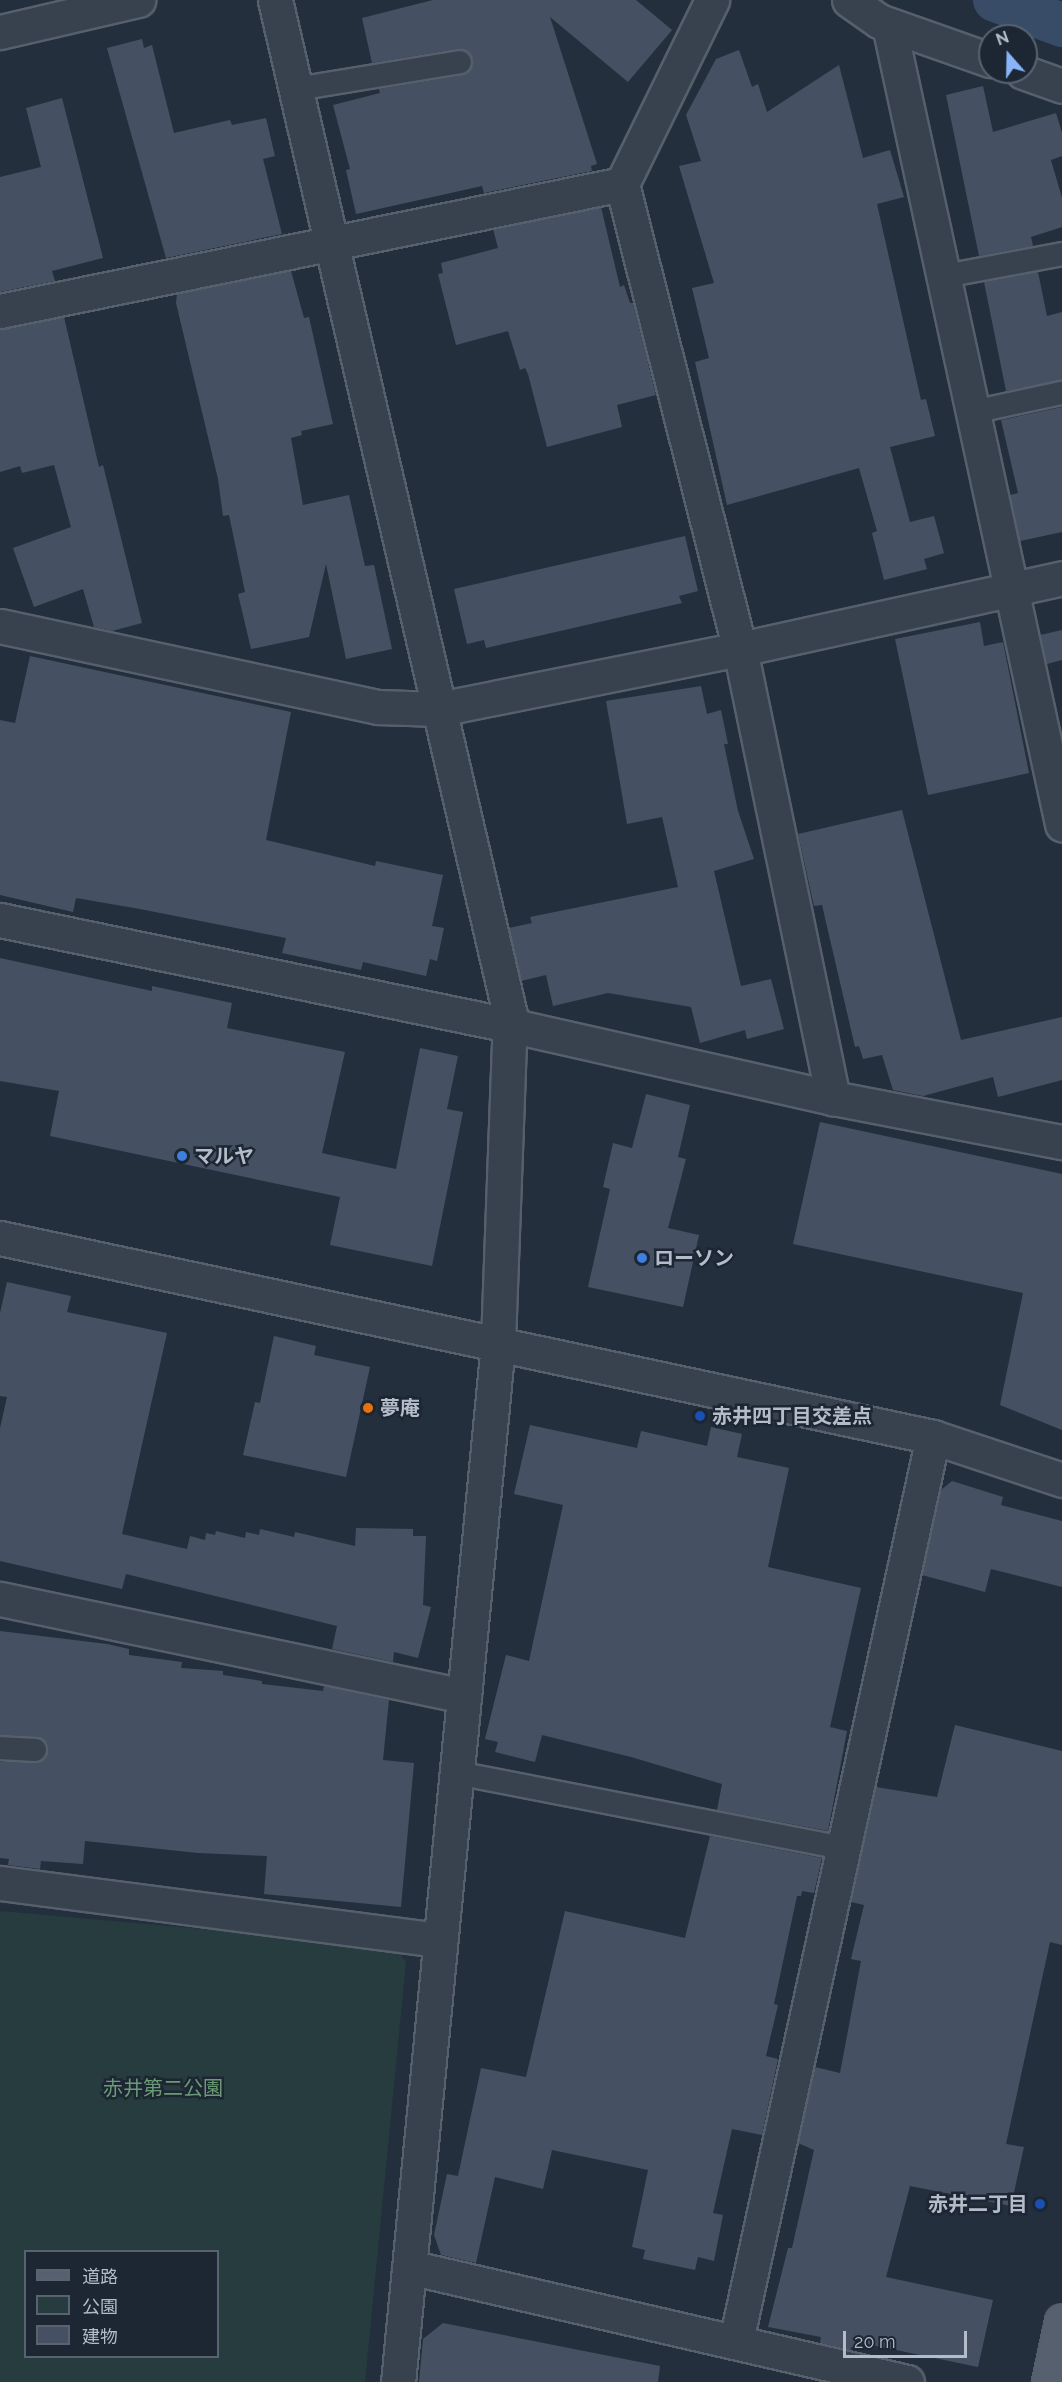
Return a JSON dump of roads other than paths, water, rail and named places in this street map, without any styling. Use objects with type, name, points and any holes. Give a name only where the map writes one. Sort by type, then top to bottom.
[{"type":"main road","points":[[1049,2382],[1062,2321]]},
{"type":"street","points":[[0,32],[138,0]]},
{"type":"street","points":[[275,0],[510,1025],[498,1344],[398,2382]]},
{"type":"street","points":[[712,0],[622,184],[740,649],[833,1098]]},
{"type":"street","points":[[849,0],[889,25],[978,56]]},
{"type":"street","points":[[889,25],[974,412],[1009,589],[1062,824]]},
{"type":"street","points":[[1038,77],[1062,86]]},
{"type":"street","points":[[0,311],[622,184]]},
{"type":"street","points":[[0,626],[378,707],[439,709],[740,649],[1062,578]]},
{"type":"street","points":[[0,920],[510,1025],[833,1098],[1062,1142]]},
{"type":"street","points":[[0,1238],[933,1437],[1062,1480]]},
{"type":"street","points":[[736,2341],[933,1437]]},
{"type":"street","points":[[0,1599],[464,1696]]},
{"type":"street","points":[[0,1883],[441,1940]]},
{"type":"street","points":[[409,2267],[907,2382]]},
{"type":"lane","points":[[296,89],[459,62]]},
{"type":"lane","points":[[945,276],[1062,254]]},
{"type":"lane","points":[[974,412],[1062,393]]},
{"type":"lane","points":[[0,1748],[35,1750]]},
{"type":"lane","points":[[457,1773],[843,1848]]},
{"type":"waterway","points":[[995,0],[1062,25]]},
{"type":"place","name":"マルヤ","points":[[182,1156]]},
{"type":"place","name":"ローソン","points":[[642,1258]]},
{"type":"place","name":"夢庵","points":[[368,1408]]},
{"type":"place","name":"赤井四丁目交差点","points":[[700,1416]]},
{"type":"place","name":"赤井二丁目","points":[[1040,2204]]},
{"type":"park label","name":"赤井第二公園","points":[[163,2088]]}]
